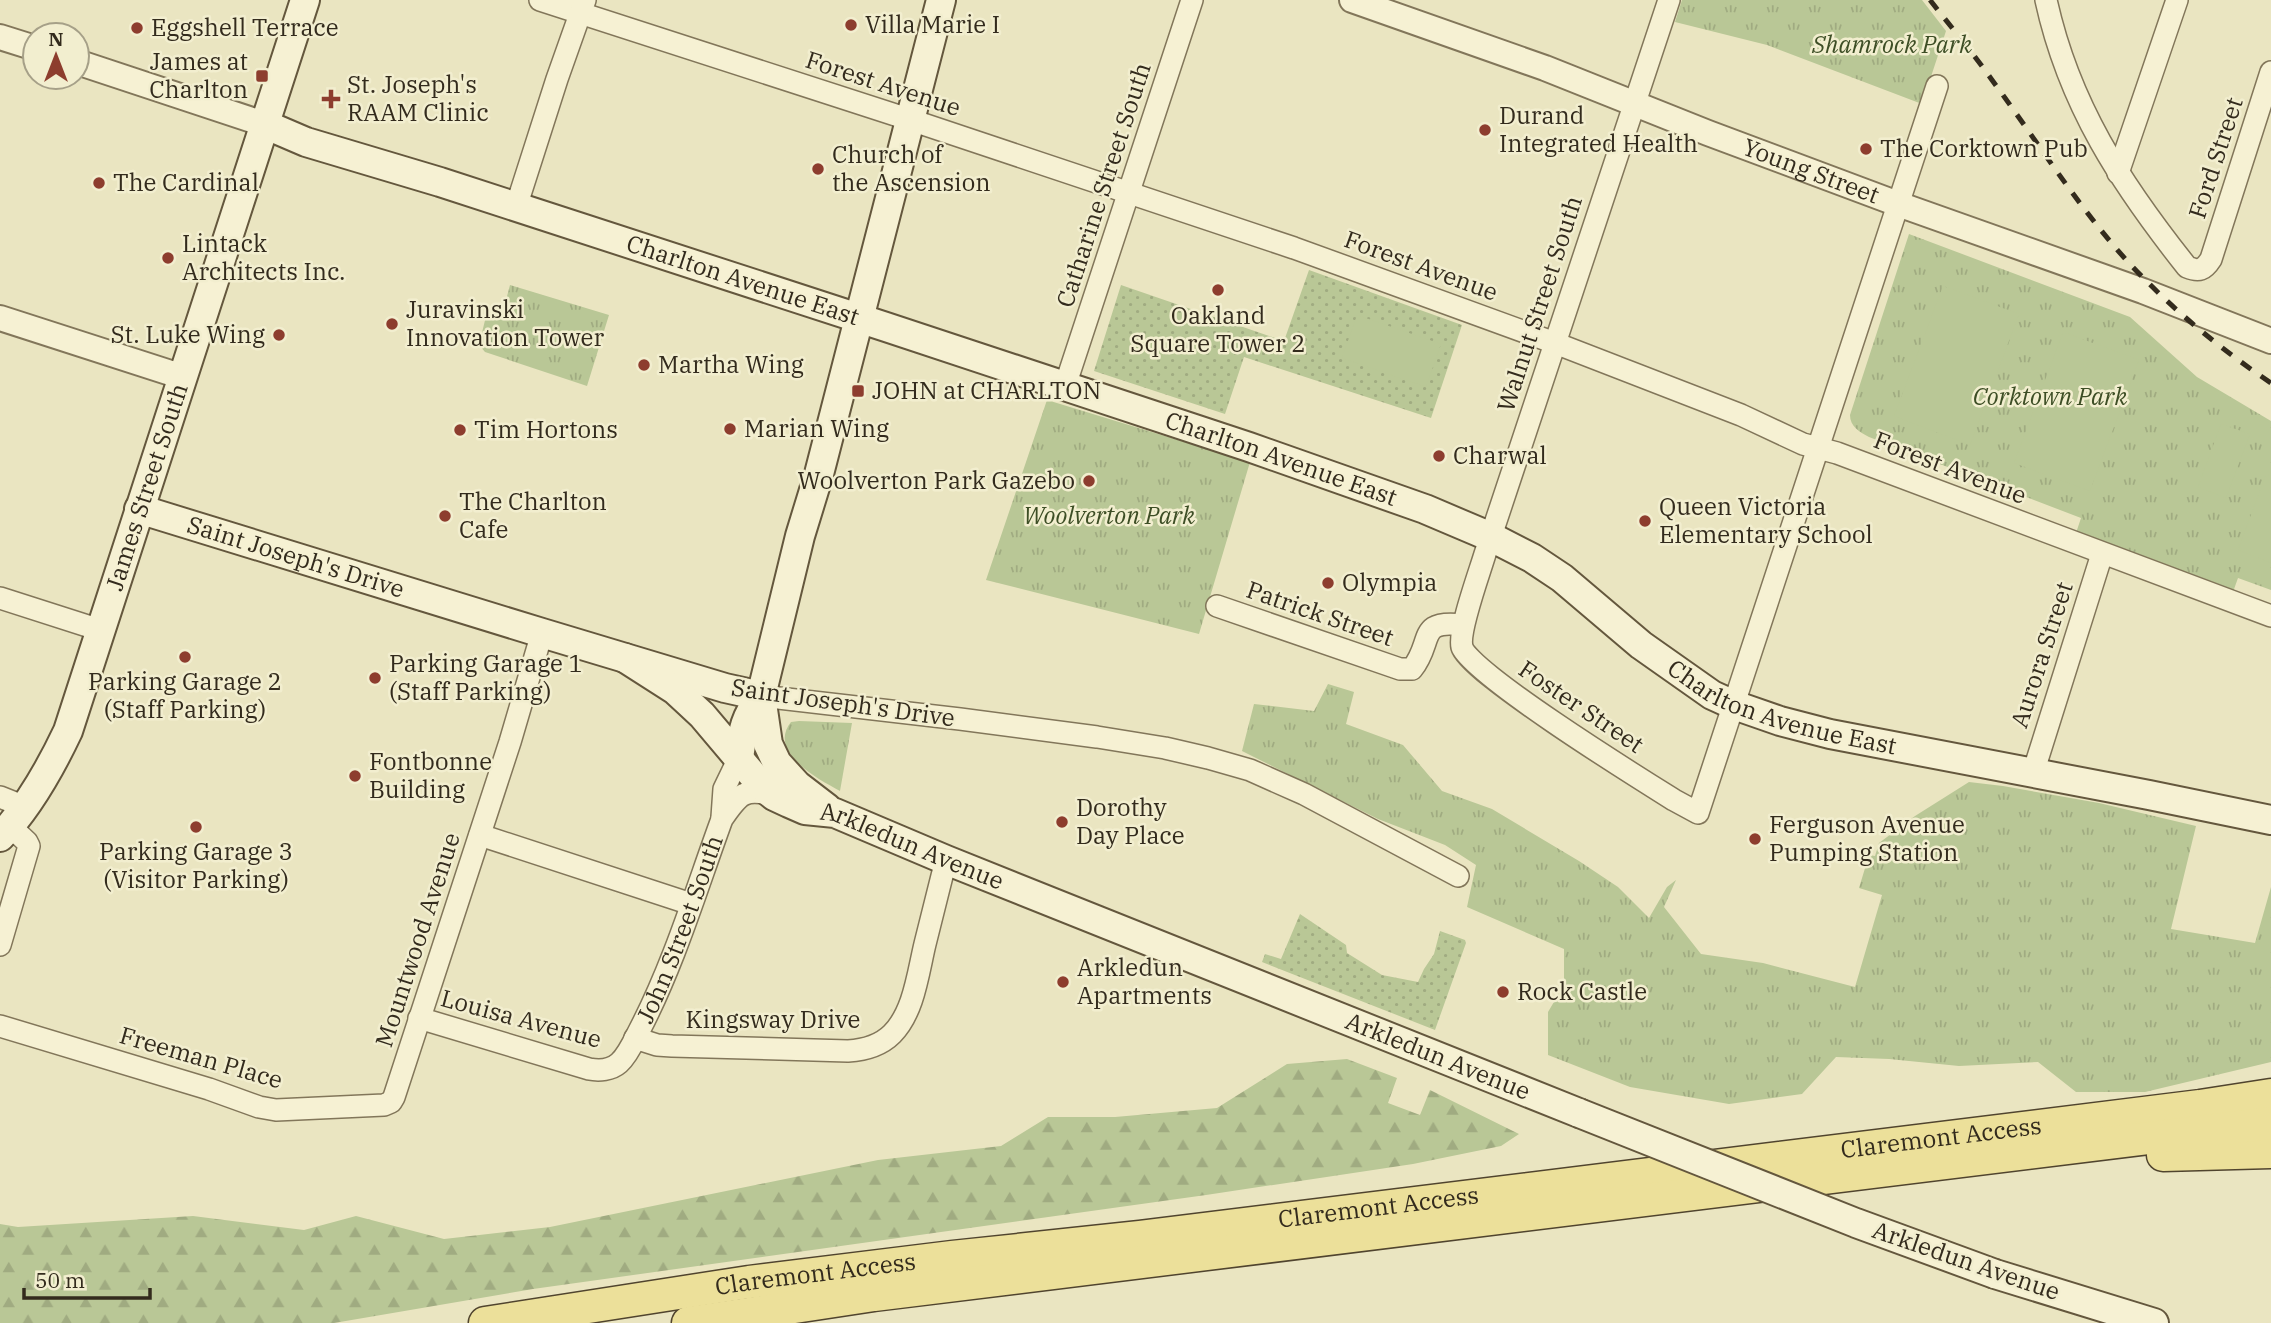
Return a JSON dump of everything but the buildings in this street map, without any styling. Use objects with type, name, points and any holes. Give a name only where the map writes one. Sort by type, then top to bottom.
[{"type":"main road","name":"James Street South","points":[[9,817],[42,781],[68,731],[305,0]]},
{"type":"main road","name":"John Street South","points":[[738,758],[745,722],[761,696],[800,536],[941,0]]},
{"type":"main road","name":"Charlton Avenue East","points":[[264,124],[306,142],[516,207],[1065,386],[1425,509],[1532,558],[1563,578],[1641,645],[1694,684],[1734,705],[1780,721],[1830,734],[2271,820]]},
{"type":"main road","name":"Saint Joseph's Drive","points":[[139,509],[625,658],[761,696]]},
{"type":"main road","name":"Arkledun Avenue","points":[[625,658],[688,702],[774,796],[805,810],[835,813],[946,860],[1856,1223],[1995,1273],[2154,1323]]},
{"type":"main road","name":"John Street South","points":[[761,696],[768,744],[777,763],[797,785],[835,813]]},
{"type":"main road","name":"Claremont Access","points":[[485,1323],[749,1282],[1154,1236],[2200,1107],[2271,1095]]},
{"type":"main road","name":"Claremont Access","points":[[688,1323],[888,1293],[2271,1123]]},
{"type":"main road","points":[[1903,1168],[2036,1167],[2168,1155],[2271,1152]]},
{"type":"street","name":"Forest Avenue","points":[[540,0],[583,6],[911,120],[1305,252],[1555,343],[1741,415],[1803,444],[1818,447],[2271,617]]},
{"type":"street","name":"Catharine Street South","points":[[1065,386],[1192,0]]},
{"type":"street","name":"Young Street","points":[[1352,0],[1545,68],[1707,133],[2143,291],[2271,341]]},
{"type":"street","name":"Walnut Street South","points":[[1463,625],[1670,0]]},
{"type":"street","points":[[2046,0],[2057,46],[2085,117],[2119,173]]},
{"type":"street","points":[[2119,173],[2177,0]]},
{"type":"street","points":[[516,207],[583,6]]},
{"type":"street","points":[[0,37],[21,44]]},
{"type":"street","points":[[91,67],[264,124]]},
{"type":"street","name":"Ford Street","points":[[2119,173],[2145,214],[2187,267],[2197,271],[2205,268],[2211,259],[2271,72]]},
{"type":"street","points":[[1734,705],[1937,86]]},
{"type":"street","points":[[0,318],[183,377]]},
{"type":"street","name":"Aurora Street","points":[[2033,773],[2102,554]]},
{"type":"street","points":[[0,598],[100,630]]},
{"type":"street","name":"Patrick Street","points":[[1217,606],[1400,668],[1412,668],[1431,629],[1437,624],[1463,625]]},
{"type":"street","name":"Foster Street","points":[[1463,625],[1462,648],[1471,661],[1511,694],[1698,813],[1734,705]]},
{"type":"street","name":"Mountwood Avenue","points":[[391,1102],[480,835],[542,633]]},
{"type":"street","name":"Saint Joseph's Drive","points":[[761,696],[1069,734],[1165,748],[1208,758],[1250,770],[1304,794],[1458,876]]},
{"type":"street","name":"John Street South","points":[[722,819],[724,789],[738,758]]},
{"type":"street","name":"John Street South","points":[[635,1038],[657,993],[722,819],[735,799],[741,795],[757,791],[774,796]]},
{"type":"street","name":"James Street South","points":[[0,945],[29,846],[9,817]]},
{"type":"street","points":[[480,835],[691,904]]},
{"type":"street","name":"Kingsway Drive","points":[[635,1038],[657,1045],[672,1046],[848,1051],[862,1051],[886,1040],[904,1019],[913,996],[946,860]]},
{"type":"street","name":"Louisa Avenue","points":[[419,1018],[594,1070],[608,1068],[622,1061],[635,1038]]},
{"type":"street","name":"Freeman Place","points":[[0,1026],[209,1089],[259,1107],[276,1110],[391,1102]]},
{"type":"green space","name":"Shamrock Park","points":[[1682,0],[1922,0],[1946,31],[1922,104],[1767,45],[1675,22]]},
{"type":"green space","name":"Corktown Park","points":[[1909,234],[2130,317],[2197,377],[2271,421],[2271,590],[2238,578],[2233,592],[2076,533],[2081,518],[1869,437],[1856,428],[1850,415]]},
{"type":"green space","points":[[1309,270],[1462,325],[1431,418],[1244,357],[1225,414],[1094,371],[1121,285],[1284,341]]},
{"type":"green space","points":[[510,285],[609,315],[587,386],[485,352],[479,345],[487,312],[502,315]]},
{"type":"green space","points":[[1943,286],[2019,314],[1970,445],[1894,416]]},
{"type":"green space","points":[[1357,315],[1441,344],[1426,387],[1342,358]]},
{"type":"green space","points":[[2063,332],[2139,360],[2090,491],[2014,463]]},
{"type":"green space","name":"Woolverton Park","points":[[1047,400],[1250,462],[1199,634],[986,580]]},
{"type":"green space","points":[[2221,424],[2250,434],[2226,498],[2198,487]]},
{"type":"green space","points":[[2266,474],[2271,476],[2271,563],[2238,550]]},
{"type":"green space","points":[[1328,684],[1354,692],[1346,724],[1403,745],[1442,791],[1492,809],[1579,861],[1618,887],[1649,918],[1667,887],[1676,880],[1664,907],[1701,954],[1763,963],[1855,987],[1882,895],[1859,888],[1869,855],[1875,856],[1879,843],[1915,816],[1969,782],[2099,803],[2196,826],[2171,929],[2255,943],[2271,887],[2271,1062],[2145,1092],[2076,1092],[2038,1062],[1959,1066],[1836,1057],[1802,1094],[1729,1104],[1630,1087],[1548,1055],[1548,1012],[1564,985],[1564,949],[1467,907],[1476,865],[1445,845],[1378,819],[1242,751],[1254,704],[1314,711]]},
{"type":"green space","points":[[791,722],[852,723],[840,791],[808,772],[790,754],[785,744],[785,733]]},
{"type":"green space","points":[[1300,914],[1346,945],[1347,953],[1382,975],[1418,982],[1434,954],[1440,931],[1465,940],[1435,1030],[1262,962],[1265,954],[1281,959]]},
{"type":"green space","points":[[1347,1059],[1397,1078],[1388,1103],[1420,1115],[1430,1090],[1519,1134],[1501,1146],[1413,1164],[533,1289],[334,1323],[0,1323],[0,1224],[18,1227],[193,1216],[304,1230],[356,1216],[444,1239],[550,1227],[878,1160],[1001,1146],[1048,1117],[1115,1117],[1217,1108],[1287,1064]]},
{"type":"railway","points":[[1930,0],[1985,70],[2110,242],[2162,296],[2197,327],[2271,383]]},
{"type":"place","name":"Villa Marie I","points":[[851,25]]},
{"type":"place","name":"Eggshell Terrace","points":[[137,28]]},
{"type":"place","name":"James at Charlton","points":[[262,76]]},
{"type":"place","name":"St. Joseph's RAAM Clinic","points":[[331,99]]},
{"type":"place","name":"Durand Integrated Health","points":[[1485,130]]},
{"type":"place","name":"The Corktown Pub","points":[[1866,149]]},
{"type":"place","name":"Church of the Ascension","points":[[818,169]]},
{"type":"place","name":"The Cardinal","points":[[99,183]]},
{"type":"place","name":"Lintack Architects Inc.","points":[[168,258]]},
{"type":"place","name":"Oakland Square Tower 2","points":[[1218,290]]},
{"type":"place","name":"Juravinski Innovation Tower","points":[[392,324]]},
{"type":"place","name":"St. Luke Wing","points":[[279,335]]},
{"type":"place","name":"Martha Wing","points":[[644,365]]},
{"type":"place","name":"JOHN at CHARLTON","points":[[858,391]]},
{"type":"place","name":"Marian Wing","points":[[730,429]]},
{"type":"place","name":"Tim Hortons","points":[[460,430]]},
{"type":"place","name":"Charwal","points":[[1439,456]]},
{"type":"place","name":"Woolverton Park Gazebo","points":[[1089,481]]},
{"type":"place","name":"The Charlton Cafe","points":[[445,516]]},
{"type":"place","name":"Queen Victoria Elementary School","points":[[1645,521]]},
{"type":"place","name":"Olympia","points":[[1328,583]]},
{"type":"place","name":"Parking Garage 2 (Staff Parking)","points":[[185,657]]},
{"type":"place","name":"Parking Garage 1 (Staff Parking)","points":[[375,678]]},
{"type":"place","name":"Fontbonne Building","points":[[355,776]]},
{"type":"place","name":"Dorothy Day Place","points":[[1062,822]]},
{"type":"place","name":"Parking Garage 3 (Visitor Parking)","points":[[196,827]]},
{"type":"place","name":"Ferguson Avenue Pumping Station","points":[[1755,839]]},
{"type":"place","name":"Arkledun Apartments","points":[[1063,982]]},
{"type":"place","name":"Rock Castle","points":[[1503,992]]}]
